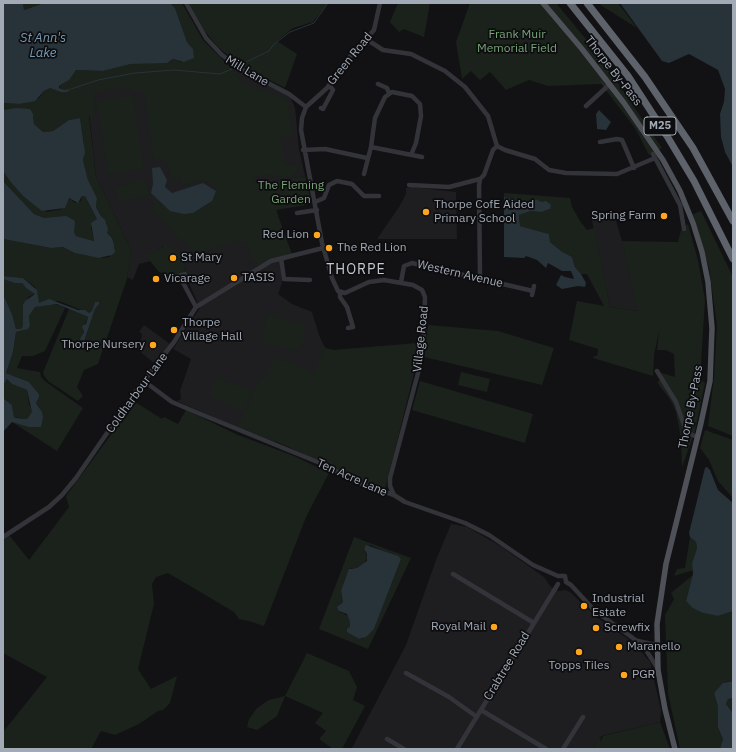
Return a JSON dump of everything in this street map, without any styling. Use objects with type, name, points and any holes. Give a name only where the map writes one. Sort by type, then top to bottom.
[{"type":"highway","name":"M25","points":[[570,3],[628,76],[667,136],[694,181],[733,259]]},
{"type":"highway","name":"M25","points":[[587,3],[645,77],[693,148],[733,221]]},
{"type":"main road","name":"Thorpe By-Pass","points":[[543,3],[610,84],[651,141],[673,177],[691,218],[702,252],[711,308],[712,357],[710,381],[698,437],[662,582],[658,611],[656,645],[664,709],[675,749]]},
{"type":"street","name":"Mill Lane","points":[[186,3],[206,38],[222,55],[241,70],[289,94],[306,107]]},
{"type":"street","name":"Green Road","points":[[306,107],[329,85],[348,59],[366,39],[376,24],[380,3]]},
{"type":"street","points":[[366,39],[383,50],[418,57],[455,78],[465,87],[490,118],[497,146],[535,159],[549,170],[559,172],[617,174],[634,168],[654,156],[680,205],[684,229]]},
{"type":"street","points":[[378,84],[386,88],[389,93]]},
{"type":"street","points":[[586,106],[610,84]]},
{"type":"street","points":[[321,108],[323,109],[333,90],[329,85]]},
{"type":"street","points":[[364,174],[371,147],[374,118],[385,97],[389,93],[395,92],[407,94],[417,100],[420,104],[421,116],[416,143],[411,155]]},
{"type":"street","points":[[306,107],[302,118],[301,130],[303,150],[317,210],[323,248],[334,284],[340,292],[340,297],[347,307],[353,327],[348,328]]},
{"type":"street","points":[[600,142],[617,139],[622,140],[634,168]]},
{"type":"street","points":[[409,186],[449,187],[480,179],[484,175],[492,150],[497,146]]},
{"type":"street","points":[[371,147],[422,157]]},
{"type":"street","points":[[303,150],[325,149],[367,158]]},
{"type":"street","points":[[480,179],[480,279]]},
{"type":"street","points":[[315,202],[324,198],[329,185],[337,182],[352,184],[361,194],[379,196]]},
{"type":"street","points":[[372,196],[372,202]]},
{"type":"street","points":[[296,213],[317,210]]},
{"type":"street","name":"Coldharbour Lane","points":[[3,537],[49,507],[62,495],[76,478],[144,381],[174,342],[196,307],[250,273],[282,258],[323,248]]},
{"type":"street","points":[[282,258],[284,279],[289,281],[310,281]]},
{"type":"street","name":"Western Avenue","points":[[401,282],[403,268],[410,263],[533,291]]},
{"type":"street","points":[[180,276],[196,307]]},
{"type":"street","name":"Village Road","points":[[340,292],[345,293],[375,281],[384,280],[413,285],[424,292],[426,300],[424,333],[418,373],[390,478],[390,486],[394,495]]},
{"type":"street","points":[[657,371],[673,396],[684,428],[688,433],[698,437]]},
{"type":"street","name":"Ten Acre Lane","points":[[144,381],[172,402],[320,463],[364,485],[394,495],[404,502],[449,516],[470,525],[533,564],[558,576]]},
{"type":"street","points":[[453,574],[534,623]]},
{"type":"street","points":[[566,582],[564,585],[558,584],[556,581],[558,576],[564,576],[566,582],[594,610],[637,641],[646,650],[658,670]]},
{"type":"street","name":"Crabtree Road","points":[[457,749],[558,584]]},
{"type":"street","points":[[637,641],[645,644],[656,645]]},
{"type":"street","points":[[406,673],[449,697],[477,716]]},
{"type":"street","points":[[481,710],[546,749]]},
{"type":"street","points":[[563,749],[583,717]]},
{"type":"street","points":[[387,739],[404,749]]},
{"type":"shaded area","name":"TASIS","points":[[232,69],[241,69],[289,94],[295,108],[299,149],[305,176],[270,182],[280,225],[293,257],[280,263],[282,282],[278,294],[292,304],[312,312],[319,335],[327,349],[334,350],[419,343],[413,377],[385,489],[362,481],[282,444],[249,433],[177,401],[181,399],[180,391],[191,359],[173,349],[200,308],[184,272],[187,256],[163,246],[153,255],[147,256],[151,261],[139,264],[133,280],[127,277],[131,250],[96,176],[86,84],[220,74]]},
{"type":"shaded area","name":"Thorpe CofE Aided Primary School","points":[[412,187],[456,192],[457,239],[377,239],[399,207],[406,194],[406,188]]},
{"type":"shaded area","points":[[613,211],[639,311],[610,307],[591,216]]},
{"type":"shaded area","name":"Thorpe Nursery","points":[[144,325],[170,344],[155,364],[137,349],[136,346],[141,340],[142,334],[139,332]]},
{"type":"shaded area","points":[[451,524],[467,527],[502,547],[544,577],[551,587],[559,591],[565,590],[570,592],[596,617],[634,643],[650,662],[661,710],[660,722],[601,736],[593,749],[352,748],[406,645],[436,560]]},
{"type":"green space","points":[[23,3],[44,3],[24,10]]},
{"type":"green space","name":"The Fleming Garden","points":[[170,3],[182,3],[203,40],[232,69],[243,84],[287,99],[293,135],[281,136],[285,166],[297,165],[296,172],[291,176],[257,176],[251,181],[269,182],[305,176],[312,204],[276,210],[293,257],[262,265],[257,263],[250,256],[248,243],[235,247],[244,239],[195,254],[187,244],[178,238],[154,209],[151,193],[160,204],[184,214],[193,213],[206,206],[216,191],[213,185],[203,180],[182,185],[181,178],[172,179],[165,159],[154,160],[143,90],[136,93],[128,87],[94,92],[95,115],[89,117],[96,176],[131,250],[127,279],[98,364],[84,370],[77,387],[83,396],[78,401],[48,381],[43,374],[69,309],[88,317],[83,329],[85,340],[95,309],[99,304],[95,302],[92,312],[89,313],[59,301],[38,303],[35,287],[23,278],[3,276],[3,239],[51,248],[63,247],[80,254],[103,258],[109,257],[115,249],[114,244],[112,238],[107,233],[107,225],[96,207],[97,198],[88,180],[83,160],[84,143],[80,118],[69,120],[53,131],[43,132],[34,124],[34,117],[3,110],[3,103],[19,104],[39,98],[44,91],[50,88],[61,89],[59,86],[66,82],[76,70],[103,71],[131,64],[169,62],[173,59],[182,62],[191,46],[187,42],[175,8]]},
{"type":"green space","points":[[188,3],[328,3],[313,22],[293,28],[277,41],[297,54],[285,88],[237,63],[217,46],[203,29]]},
{"type":"green space","points":[[398,3],[430,3],[424,37],[404,29],[399,32],[390,22]]},
{"type":"green space","name":"Frank Muir Memorial Field","points":[[470,3],[556,3],[595,50],[662,148],[649,155],[635,128],[601,84],[548,86],[529,80],[506,90],[490,72],[480,80],[471,71],[462,79],[456,42]]},
{"type":"green space","points":[[599,3],[618,3],[637,28],[602,6]]},
{"type":"green space","points":[[133,95],[144,168],[108,174],[97,102]]},
{"type":"green space","points":[[3,171],[23,196],[47,212],[62,209],[69,198],[75,203],[81,201],[82,196],[85,196],[97,219],[91,227],[94,241],[76,236],[74,232],[74,220],[71,218],[44,218],[34,214],[3,181]]},
{"type":"green space","points":[[144,179],[149,194],[120,203],[115,188]]},
{"type":"green space","points":[[504,193],[570,198],[572,207],[587,230],[594,228],[610,307],[638,311],[622,241],[678,242],[681,230],[688,224],[698,260],[705,300],[700,379],[705,383],[695,431],[682,467],[681,438],[676,412],[671,401],[657,382],[661,379],[662,373],[675,377],[674,354],[666,350],[657,350],[659,331],[654,355],[653,376],[593,358],[594,356],[597,356],[598,349],[569,340],[577,301],[604,306],[587,274],[581,274],[575,267],[572,257],[561,251],[550,242],[549,234],[520,226],[519,215],[531,211],[541,212],[550,209],[535,199],[526,202],[504,197]]},
{"type":"green space","points":[[701,211],[733,277],[733,436],[708,426],[714,377],[717,325],[709,268],[693,214]]},
{"type":"green space","points":[[165,245],[187,256],[184,272],[172,276],[159,272],[146,256],[150,252],[153,254]]},
{"type":"green space","points":[[3,279],[22,283],[27,289],[35,294],[28,297],[23,312],[22,328],[16,329],[12,314],[3,294]]},
{"type":"green space","points":[[48,304],[60,305],[65,308],[45,351],[33,356],[22,356],[17,368],[40,372],[41,377],[46,382],[83,408],[57,451],[12,422],[41,427],[43,418],[36,403],[39,394],[29,382],[6,373],[13,352],[16,332],[30,326],[29,316],[35,307]]},
{"type":"green space","points":[[267,314],[304,326],[304,341],[296,351],[262,343]]},
{"type":"green space","points":[[428,325],[498,331],[554,348],[542,385],[424,357]]},
{"type":"green space","points":[[419,343],[413,377],[385,489],[362,481],[282,444],[238,427],[260,378],[265,380],[273,359],[292,362],[313,375],[325,348],[334,350]]},
{"type":"green space","points":[[461,372],[490,379],[487,392],[458,385]]},
{"type":"green space","points":[[217,377],[252,391],[244,411],[209,397]]},
{"type":"green space","points":[[7,379],[12,384],[27,390],[32,414],[27,419],[14,417],[12,405],[3,398],[3,385]]},
{"type":"green space","points":[[420,381],[533,414],[525,443],[412,410]]},
{"type":"green space","points":[[135,402],[162,419],[164,417],[178,424],[186,410],[238,435],[294,456],[329,473],[306,517],[264,626],[239,619],[234,612],[168,573],[156,577],[152,584],[154,604],[138,669],[151,689],[177,676],[170,703],[163,710],[158,711],[139,724],[115,735],[101,731],[91,749],[3,749],[3,732],[47,677],[3,653],[3,540],[9,535],[29,560],[69,507],[66,496]]},
{"type":"green space","points":[[705,430],[733,440],[733,498],[718,481],[709,460],[700,448]]},
{"type":"green space","points":[[354,537],[411,558],[368,649],[319,629]],"holes":[[[370,545],[401,559],[374,629],[362,639],[355,637],[348,616],[339,611],[340,604],[343,602],[341,593],[350,568],[357,568],[365,563],[367,557],[364,549]]]},
{"type":"green space","points":[[690,537],[696,542],[697,548],[692,563],[694,570],[674,576],[677,569],[685,568]]},
{"type":"green space","points":[[693,575],[686,601],[703,613],[718,616],[733,611],[733,681],[725,682],[714,693],[718,707],[718,729],[723,739],[720,749],[680,749],[668,693],[665,615],[674,599],[671,593]]},
{"type":"green space","points":[[307,653],[349,671],[357,687],[353,700],[365,706],[342,749],[333,749],[319,739],[326,731],[315,723],[323,713],[285,696]]},
{"type":"green space","points":[[285,696],[277,716],[257,730],[247,727],[249,719],[257,708],[269,700]]},
{"type":"green space","points":[[733,698],[733,713],[726,704],[728,699]]},
{"type":"green space","points":[[660,722],[670,749],[593,749],[601,736],[600,743],[603,736]]},
{"type":"water","name":"St Ann's Lake","points":[[3,3],[23,3],[24,10],[44,3],[170,3],[175,8],[187,42],[193,49],[194,58],[184,62],[173,59],[167,63],[131,64],[103,71],[76,70],[69,80],[59,86],[59,88],[64,90],[71,89],[67,92],[61,92],[50,88],[44,91],[35,101],[19,104],[3,103]]},
{"type":"water","points":[[620,3],[733,3],[733,167],[725,152],[721,137],[720,114],[724,102],[725,89],[718,70],[689,54],[669,63],[662,61]]},
{"type":"water","points":[[17,108],[30,109],[33,114],[34,124],[43,132],[53,131],[69,120],[80,118],[85,152],[83,160],[88,180],[97,198],[96,207],[105,220],[108,229],[107,233],[112,238],[114,244],[115,252],[112,255],[99,258],[75,253],[63,247],[51,248],[3,239],[3,181],[34,214],[44,218],[66,216],[74,220],[74,232],[76,236],[94,241],[91,223],[97,219],[85,196],[82,196],[78,203],[69,198],[65,208],[42,211],[23,196],[10,181],[3,171],[3,110]]},
{"type":"water","points":[[599,110],[611,122],[606,130],[597,129],[596,114]]},
{"type":"water","points":[[160,167],[167,180],[165,187],[172,193],[203,183],[216,191],[212,201],[193,213],[184,214],[170,211],[151,193],[153,184],[152,168]]},
{"type":"water","points":[[504,197],[526,202],[535,199],[542,202],[546,201],[551,205],[550,209],[541,212],[531,211],[519,215],[520,226],[549,234],[550,242],[561,251],[572,257],[575,267],[586,283],[585,287],[578,286],[562,289],[556,285],[561,275],[574,279],[571,271],[562,271],[548,263],[546,268],[537,260],[526,256],[524,258],[504,257]]},
{"type":"water","points":[[3,276],[23,278],[37,290],[39,303],[49,299],[78,310],[85,310],[89,313],[92,311],[95,302],[99,302],[99,304],[95,309],[84,342],[80,339],[84,332],[82,326],[86,324],[88,317],[57,304],[35,307],[29,316],[30,326],[28,329],[16,332],[13,352],[6,373],[29,382],[39,394],[36,403],[42,412],[43,418],[41,427],[29,427],[12,422],[3,432],[3,398],[12,405],[14,417],[16,418],[27,419],[32,412],[27,390],[12,384],[7,379],[3,385],[3,294],[12,314],[16,329],[19,329],[22,328],[23,324],[23,305],[25,301],[35,294],[27,289],[22,283],[15,283],[3,279]]},
{"type":"water","points":[[707,467],[710,470],[718,490],[733,503],[733,611],[718,616],[703,613],[693,608],[686,601],[693,574],[692,563],[697,548],[696,542],[690,537],[689,533],[705,468]]},
{"type":"water","points":[[366,545],[398,556],[401,559],[374,629],[366,637],[359,639],[347,632],[347,629],[350,627],[350,622],[347,614],[339,611],[337,607],[343,602],[341,591],[349,569],[357,568],[367,561],[367,554],[364,549]]},
{"type":"water","points":[[733,681],[733,698],[728,699],[726,704],[733,713],[733,749],[720,749],[723,739],[718,728],[718,707],[714,693],[723,683]]},
{"type":"waterway","points":[[242,64],[269,51],[274,44],[290,32],[314,23],[328,3]]},
{"type":"waterway","points":[[71,89],[98,80],[135,73],[174,70],[220,74],[232,69]]},
{"type":"waterway","points":[[601,81],[605,86]]},
{"type":"place","name":"Thorpe CofE Aided Primary School","points":[[426,212]]},
{"type":"place","name":"Spring Farm","points":[[664,216]]},
{"type":"place","name":"Red Lion","points":[[317,235]]},
{"type":"place","name":"The Red Lion","points":[[329,248]]},
{"type":"place","name":"St Mary","points":[[173,258]]},
{"type":"place","name":"TASIS","points":[[234,278]]},
{"type":"place","name":"Vicarage","points":[[156,279]]},
{"type":"place","name":"Thorpe Village Hall","points":[[174,330]]},
{"type":"place","name":"Thorpe Nursery","points":[[153,345]]},
{"type":"place","name":"Industrial Estate","points":[[584,606]]},
{"type":"place","name":"Royal Mail","points":[[494,627]]},
{"type":"place","name":"Screwfix","points":[[596,628]]},
{"type":"place","name":"Maranello","points":[[619,647]]},
{"type":"place","name":"Topps Tiles","points":[[579,652]]},
{"type":"place","name":"PGR","points":[[624,675]]},
{"type":"district","name":"THORPE","points":[[356,270]]}]
